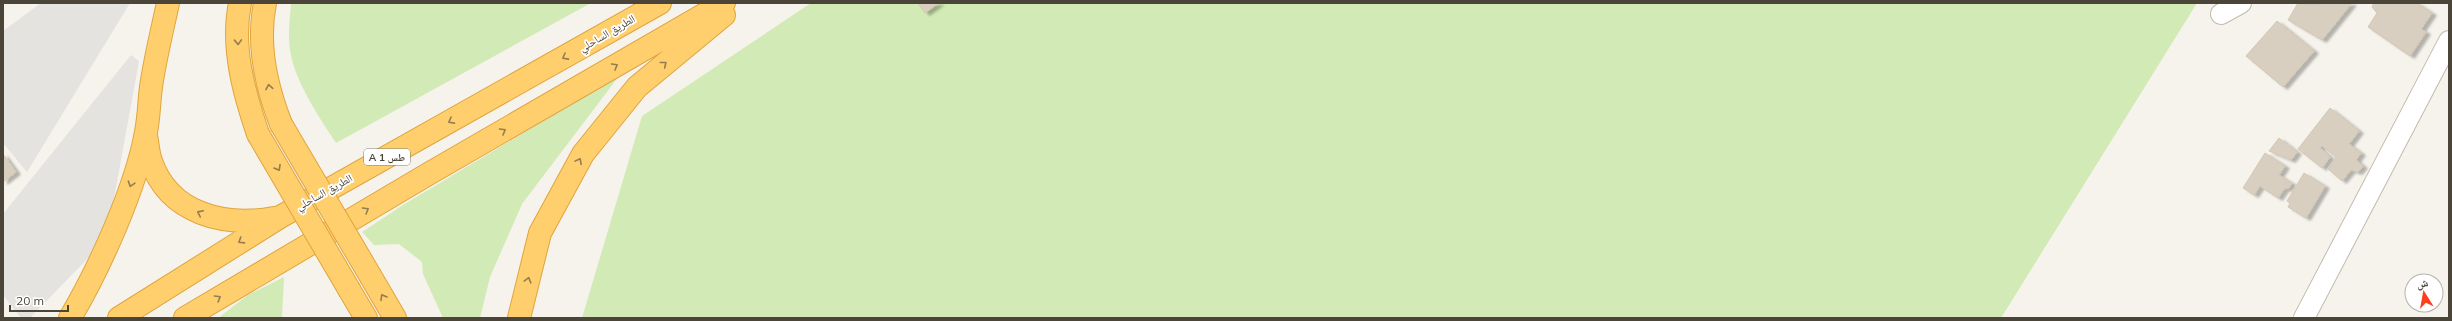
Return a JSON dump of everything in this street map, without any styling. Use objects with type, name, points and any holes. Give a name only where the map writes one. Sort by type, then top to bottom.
[{"type":"highway","points":[[70,318],[92,277],[125,202],[146,133],[151,87],[168,3]]},
{"type":"highway","points":[[240,3],[237,17],[238,61],[248,104],[258,134],[366,318]]},
{"type":"highway","points":[[265,3],[262,20],[264,58],[271,99],[281,124],[395,318]]},
{"type":"highway","points":[[609,32],[643,3]]},
{"type":"highway","name":"الطريق الساحلي","points":[[119,318],[280,217],[660,3]]},
{"type":"highway","points":[[185,318],[436,169],[724,3]]},
{"type":"highway","points":[[519,318],[540,233],[583,154],[637,87],[738,3]]},
{"type":"highway","points":[[146,133],[151,161],[164,186],[185,205],[211,218],[252,222],[280,217]]},
{"type":"street","points":[[2221,14],[2241,3]]},
{"type":"street","points":[[2304,318],[2449,41]]},
{"type":"green space","points":[[291,3],[591,3],[336,143],[303,89],[294,66],[289,42]]},
{"type":"green space","points":[[811,3],[2197,3],[2001,318],[582,318],[642,116]]},
{"type":"green space","points":[[619,76],[522,204],[490,277],[480,318],[443,318],[423,274],[422,262],[399,244],[374,245],[362,232],[403,205]]},
{"type":"green space","points":[[284,277],[282,318],[218,318],[248,295]]},
{"type":"shaded area","points":[[41,3],[130,3],[27,172],[3,143],[3,31]]},
{"type":"shaded area","points":[[131,55],[139,61],[113,204],[91,255],[30,318],[21,318],[3,295],[3,214]]},
{"type":"building","points":[[918,3],[939,3],[925,13]]},
{"type":"building","points":[[2298,3],[2352,3],[2322,40],[2288,20]]},
{"type":"building","points":[[2374,3],[2417,3],[2432,13],[2421,29],[2426,32],[2410,56],[2368,27],[2377,13],[2372,7]]},
{"type":"building","points":[[2277,21],[2314,51],[2283,87],[2246,56]]},
{"type":"building","points":[[2330,108],[2359,131],[2349,144],[2361,153],[2356,160],[2363,166],[2358,172],[2351,170],[2342,181],[2328,169],[2336,157],[2322,146],[2320,148],[2330,157],[2322,168],[2298,149]]},
{"type":"building","points":[[2279,138],[2297,152],[2291,160],[2269,151]]},
{"type":"building","points":[[2265,153],[2285,166],[2279,175],[2292,183],[2289,188],[2284,189],[2278,198],[2260,186],[2254,195],[2243,188]]},
{"type":"building","points":[[3,154],[16,172],[3,182]]},
{"type":"building","points":[[2304,173],[2325,186],[2306,218],[2288,207],[2290,203],[2287,201]]}]
